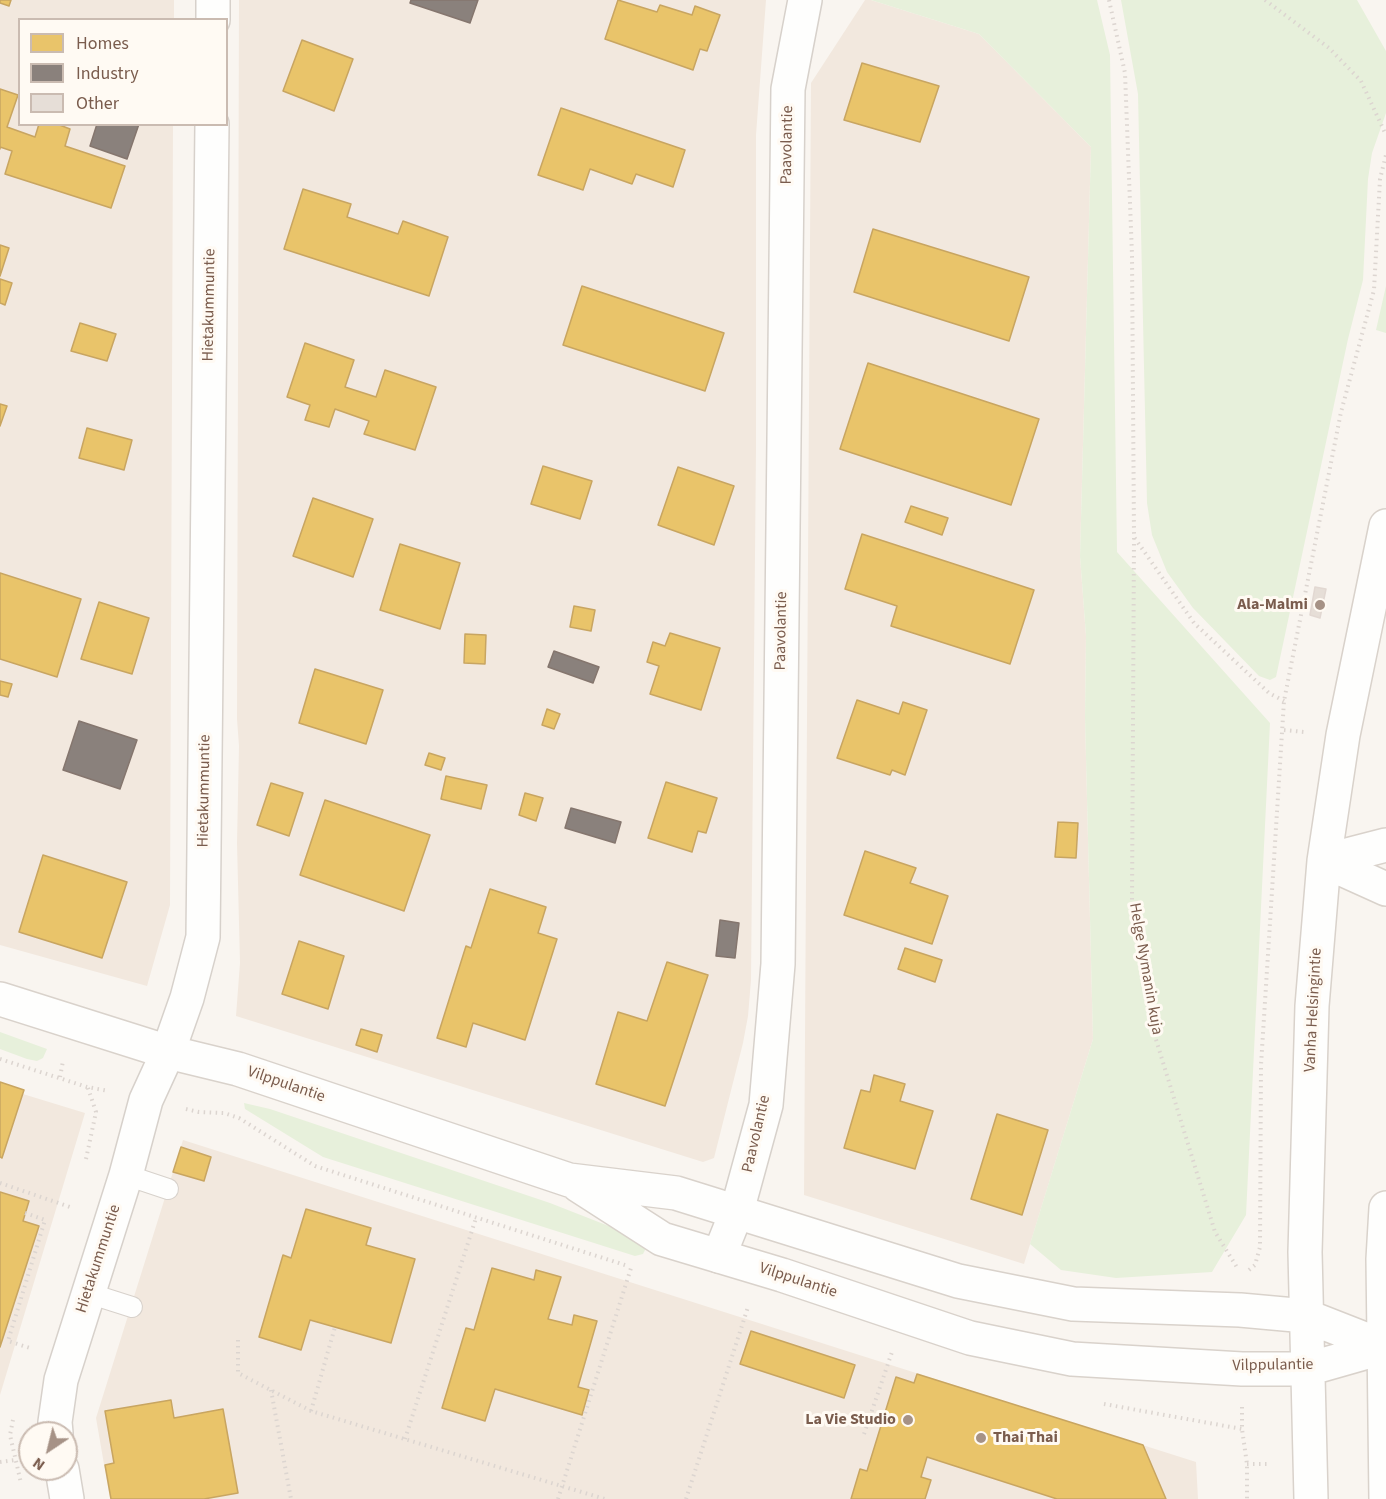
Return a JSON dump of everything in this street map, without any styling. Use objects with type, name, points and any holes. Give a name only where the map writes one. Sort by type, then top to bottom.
[{"type":"street","points":[[213,0],[213,18]]},
{"type":"street","name":"Paavolantie","points":[[719,1256],[737,1211],[766,1105],[778,964],[788,89],[805,0]]},
{"type":"street","name":"Hietakummuntie","points":[[55,1421],[61,1380],[126,1175],[146,1100],[168,1052],[187,998],[203,937],[212,126]]},
{"type":"street","name":"Vanha Helsingintie","points":[[1311,1499],[1305,1252],[1312,1006],[1324,861],[1342,735],[1386,526]]},
{"type":"street","points":[[1324,861],[1386,845]]},
{"type":"street","points":[[1324,861],[1386,889]]},
{"type":"street","name":"Vilppulantie","points":[[0,999],[168,1052],[238,1069],[569,1180],[676,1193],[958,1281],[1073,1304],[1240,1310],[1306,1316],[1385,1347]]},
{"type":"street","name":"Vilppulantie","points":[[569,1180],[662,1239],[782,1275],[970,1338],[1072,1359],[1242,1369],[1308,1369],[1385,1347]]},
{"type":"street","points":[[1386,1208],[1383,1259],[1386,1499]]},
{"type":"street","points":[[64,1481],[67,1499]]},
{"type":"lane","points":[[126,1175],[168,1188]]},
{"type":"lane","points":[[88,1293],[132,1306]]},
{"type":"path","name":"Helge Nymanin kuja","points":[[1109,0],[1125,73],[1132,255],[1134,537],[1132,905],[1154,1031],[1215,1232],[1243,1276],[1255,1265],[1260,1247],[1261,1065],[1284,701]]},
{"type":"path","points":[[1265,0],[1329,48],[1361,81],[1386,135]]},
{"type":"path","points":[[1134,537],[1194,623],[1269,693],[1284,701],[1341,412],[1374,290],[1380,178],[1386,155]]},
{"type":"path","points":[[0,1183],[74,1208]]},
{"type":"path","points":[[25,1213],[45,1220],[8,1341],[30,1348]]},
{"type":"path","points":[[405,1439],[476,1218]]},
{"type":"path","points":[[558,1499],[631,1268]]},
{"type":"path","points":[[686,1499],[748,1306]]},
{"type":"path","points":[[311,1411],[336,1327]]},
{"type":"path","points":[[238,1340],[238,1373],[311,1411],[605,1499]]},
{"type":"path","points":[[864,1434],[892,1351]]},
{"type":"path","points":[[1242,1369],[1242,1429],[1247,1464],[1247,1499]]},
{"type":"path","points":[[271,1389],[291,1499]]},
{"type":"path","points":[[0,1462],[15,1460]]},
{"type":"shaded area","points":[[0,0],[174,0],[174,18],[18,18],[18,126],[173,126],[170,905],[147,986],[0,945]]},
{"type":"shaded area","points":[[239,0],[766,0],[756,135],[756,449],[751,980],[743,1043],[714,1158],[703,1162],[236,1016],[240,963],[237,843]]},
{"type":"shaded area","points":[[865,0],[979,34],[1091,147],[1080,556],[1086,636],[1085,718],[1093,1039],[1024,1264],[804,1195],[811,83]]},
{"type":"shaded area","points":[[0,1087],[85,1113],[0,1395]]},
{"type":"shaded area","points":[[183,1140],[1196,1462],[1198,1499],[110,1499],[96,1418]]},
{"type":"green space","points":[[871,0],[1097,0],[1110,55],[1117,552],[1270,723],[1246,1215],[1212,1272],[1116,1278],[1061,1270],[1030,1244],[1093,1039],[1085,718],[1086,636],[1080,556],[1091,147],[979,34]]},
{"type":"green space","points":[[1121,0],[1357,0],[1386,51],[1386,113],[1372,153],[1368,179],[1363,280],[1348,339],[1276,677],[1270,680],[1259,676],[1193,608],[1167,572],[1152,535],[1147,503],[1138,94]]},
{"type":"green space","points":[[1386,286],[1386,333],[1376,330]]},
{"type":"green space","points":[[0,1032],[47,1049],[43,1058],[37,1061],[27,1059],[0,1049]]},
{"type":"green space","points":[[244,1103],[270,1109],[550,1203],[647,1241],[645,1250],[643,1254],[635,1256],[323,1157],[245,1109]]},
{"type":"building: Homes","points":[[0,0],[11,0],[9,6],[0,3]]},
{"type":"building: Homes","points":[[618,0],[657,12],[660,5],[692,15],[695,6],[720,15],[707,51],[700,49],[693,70],[605,39]]},
{"type":"building: Homes","points":[[302,40],[353,59],[334,111],[283,91]]},
{"type":"building: Homes","points":[[862,63],[939,86],[920,142],[844,120]]},
{"type":"building: Homes","points":[[0,89],[18,95],[7,127],[35,137],[38,126],[62,126],[70,129],[65,146],[125,166],[111,208],[5,174],[12,151],[0,147]]},
{"type":"building: Homes","points":[[561,108],[685,150],[673,187],[636,174],[632,184],[590,169],[583,190],[538,175]]},
{"type":"building: Homes","points":[[303,189],[351,204],[347,217],[398,234],[403,221],[448,237],[429,296],[284,249]]},
{"type":"building: Homes","points":[[873,229],[1029,277],[1009,341],[854,292]]},
{"type":"building: Homes","points":[[0,245],[9,248],[0,276]]},
{"type":"building: Homes","points":[[0,279],[12,283],[5,305],[0,303]]},
{"type":"building: Homes","points":[[582,286],[724,333],[705,391],[563,345]]},
{"type":"building: Homes","points":[[80,323],[116,334],[107,361],[71,351]]},
{"type":"building: Homes","points":[[305,343],[354,360],[345,387],[376,397],[385,370],[436,387],[415,450],[364,434],[369,421],[335,409],[329,427],[305,420],[310,405],[287,397]]},
{"type":"building: Homes","points":[[868,363],[1039,419],[1011,505],[840,449]]},
{"type":"building: Homes","points":[[0,404],[7,406],[0,426]]},
{"type":"building: Homes","points":[[87,428],[132,440],[124,470],[79,458]]},
{"type":"building: Homes","points":[[543,466],[592,481],[580,519],[531,504]]},
{"type":"building: Homes","points":[[678,467],[734,486],[714,545],[658,525]]},
{"type":"building: Homes","points":[[313,498],[373,519],[353,577],[293,556]]},
{"type":"building: Homes","points":[[911,506],[948,518],[942,535],[905,522]]},
{"type":"building: Homes","points":[[862,534],[1034,590],[1010,664],[891,626],[897,606],[845,589]]},
{"type":"building: Homes","points":[[400,544],[460,563],[440,629],[380,610]]},
{"type":"building: Homes","points":[[0,573],[81,599],[57,677],[0,659]]},
{"type":"building: Homes","points":[[99,602],[149,618],[132,674],[81,659]]},
{"type":"building: Homes","points":[[574,606],[595,610],[591,631],[570,627]]},
{"type":"building: Homes","points":[[670,633],[720,648],[701,710],[650,694],[659,666],[647,662],[653,642],[665,646]]},
{"type":"building: Homes","points":[[465,634],[486,635],[485,664],[464,663]]},
{"type":"building: Homes","points":[[315,669],[383,690],[366,744],[299,723]]},
{"type":"building: Homes","points":[[0,681],[12,684],[8,697],[0,695]]},
{"type":"building: Homes","points":[[857,700],[899,714],[903,702],[927,710],[905,775],[892,770],[890,775],[837,758]]},
{"type":"building: Homes","points":[[547,709],[560,714],[554,729],[542,725]]},
{"type":"building: Homes","points":[[429,753],[445,758],[441,770],[425,765]]},
{"type":"building: Homes","points":[[446,776],[487,785],[481,809],[441,799]]},
{"type":"building: Homes","points":[[666,782],[717,798],[706,833],[698,831],[692,852],[648,838]]},
{"type":"building: Homes","points":[[271,783],[303,793],[289,836],[257,825]]},
{"type":"building: Homes","points":[[525,793],[543,798],[536,821],[519,815]]},
{"type":"building: Homes","points":[[325,800],[430,835],[404,911],[300,875]]},
{"type":"building: Homes","points":[[1058,822],[1078,823],[1076,858],[1055,857]]},
{"type":"building: Homes","points":[[865,851],[916,868],[910,883],[948,896],[932,944],[844,915]]},
{"type":"building: Homes","points":[[43,855],[127,882],[102,958],[19,932]]},
{"type":"building: Homes","points":[[490,889],[546,907],[538,933],[557,939],[525,1040],[473,1023],[466,1047],[437,1038],[466,946],[471,948]]},
{"type":"building: Homes","points":[[299,941],[344,956],[328,1009],[282,994]]},
{"type":"building: Homes","points":[[905,948],[942,960],[935,982],[898,969]]},
{"type":"building: Homes","points":[[667,962],[708,975],[665,1106],[596,1084],[618,1012],[647,1021]]},
{"type":"building: Homes","points":[[361,1029],[382,1035],[377,1052],[356,1045]]},
{"type":"building: Homes","points":[[874,1075],[905,1084],[900,1101],[933,1111],[915,1169],[844,1148],[861,1090],[870,1092]]},
{"type":"building: Homes","points":[[0,1082],[24,1090],[2,1158],[0,1157]]},
{"type":"building: Homes","points":[[997,1114],[1048,1130],[1022,1215],[971,1199]]},
{"type":"building: Homes","points":[[181,1147],[211,1157],[204,1181],[173,1172]]},
{"type":"building: Homes","points":[[0,1192],[29,1201],[23,1221],[39,1226],[0,1347]]},
{"type":"building: Homes","points":[[306,1209],[371,1228],[366,1245],[415,1259],[391,1343],[310,1320],[301,1350],[259,1337],[283,1255],[291,1258]]},
{"type":"building: Homes","points":[[492,1268],[534,1280],[536,1270],[561,1277],[548,1319],[572,1325],[574,1315],[597,1321],[578,1387],[589,1390],[582,1415],[495,1389],[485,1421],[442,1408],[466,1328],[474,1330]]},
{"type":"building: Homes","points":[[751,1331],[855,1365],[844,1398],[740,1364]]},
{"type":"building: Homes","points":[[917,1374],[1143,1445],[1166,1499],[1057,1499],[927,1457],[921,1477],[931,1480],[925,1499],[851,1499],[860,1469],[867,1471],[896,1377],[914,1383]]},
{"type":"building: Homes","points":[[171,1400],[174,1418],[223,1409],[238,1493],[204,1499],[111,1499],[105,1465],[114,1463],[105,1411]]},
{"type":"building: Industry","points":[[411,0],[478,0],[470,23],[410,3]]},
{"type":"building: Industry","points":[[96,126],[138,126],[127,159],[90,146]]},
{"type":"building: Industry","points":[[554,651],[599,667],[593,683],[548,667]]},
{"type":"building: Industry","points":[[79,721],[137,740],[120,789],[63,770]]},
{"type":"building: Industry","points":[[571,808],[621,822],[615,843],[565,828]]},
{"type":"building: Industry","points":[[720,920],[739,923],[735,958],[716,956]]},
{"type":"building: Other","points":[[1315,587],[1326,589],[1320,618],[1310,615]]},
{"type":"place","name":"Ala-Malmi","points":[[1320,605]]},
{"type":"place","name":"La Vie Studio","points":[[908,1420]]},
{"type":"place","name":"Thai Thai","points":[[981,1438]]}]
